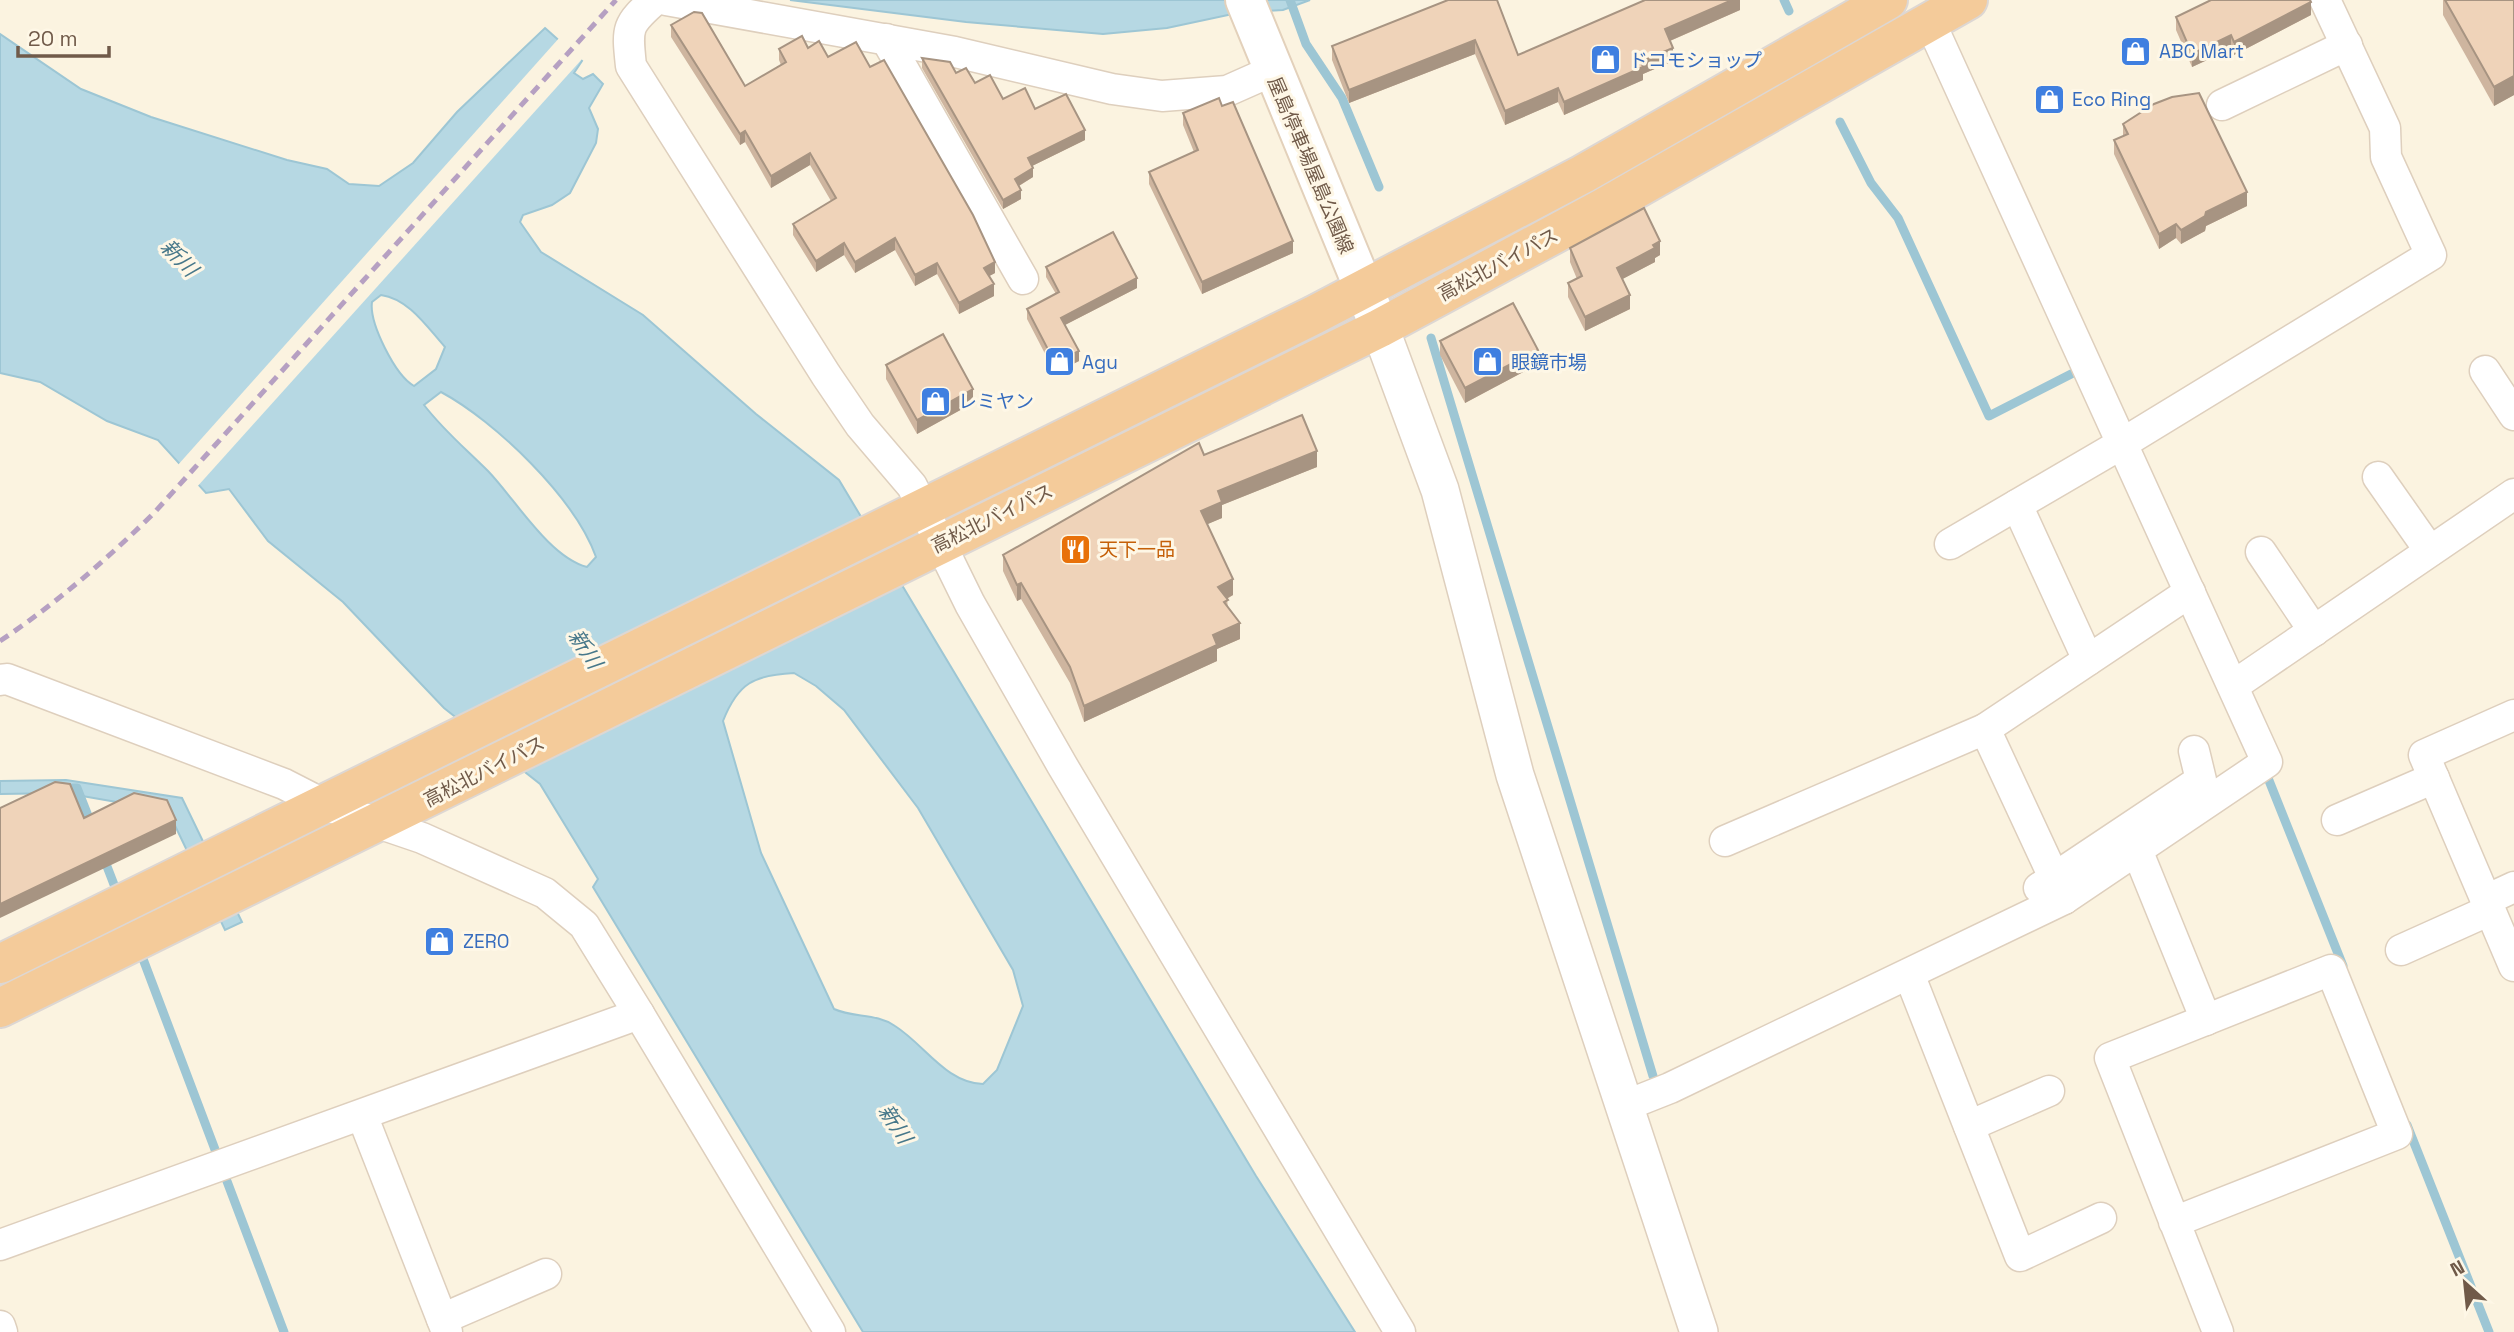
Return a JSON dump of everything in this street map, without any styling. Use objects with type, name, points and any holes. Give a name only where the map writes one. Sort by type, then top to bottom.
[{"type":"highway","name":"高松北バイパス","points":[[0,964],[919,512],[1363,289],[1583,174],[1888,0]]},
{"type":"highway","name":"高松北バイパス","points":[[0,1008],[1380,328],[1601,209],[1968,0]]},
{"type":"main road","name":"屋島停車場屋島公園線","points":[[1245,0],[1269,64],[1380,328]]},
{"type":"street","points":[[655,0],[632,20],[628,40],[631,65],[826,375],[860,425],[900,470],[935,546],[1062,765],[1400,1332]]},
{"type":"street","points":[[666,0],[886,39],[1112,89],[1162,96],[1227,91],[1269,64]]},
{"type":"street","points":[[1950,544],[2123,443],[2431,255],[2386,157],[2385,128],[2325,0]]},
{"type":"street","points":[[1622,1107],[1670,1088],[1909,974],[2050,891],[2137,850],[2267,762],[1930,22]]},
{"type":"street","points":[[886,39],[1023,279]]},
{"type":"street","points":[[2222,105],[2347,45]]},
{"type":"street","points":[[1380,328],[1440,491],[1515,775],[1622,1107],[1699,1332]]},
{"type":"street","points":[[2485,371],[2514,415]]},
{"type":"street","points":[[2378,477],[2430,551]]},
{"type":"street","points":[[2233,686],[2514,494]]},
{"type":"street","points":[[2017,505],[2088,660]]},
{"type":"street","points":[[2261,552],[2314,631]]},
{"type":"street","points":[[1725,841],[1985,729],[2190,592]]},
{"type":"street","points":[[0,680],[7,679],[272,779],[389,818],[422,838],[545,893],[584,925],[830,1332]]},
{"type":"street","points":[[2514,715],[2424,755],[2514,966]]},
{"type":"street","points":[[1985,729],[2050,891]]},
{"type":"street","points":[[2050,891],[2201,780],[2194,751]]},
{"type":"street","points":[[2337,820],[2434,778]]},
{"type":"street","points":[[2137,850],[2207,1020]]},
{"type":"street","points":[[2401,950],[2488,905],[2514,887]]},
{"type":"street","points":[[2175,1222],[2397,1133],[2331,970],[2110,1058],[2218,1332]]},
{"type":"street","points":[[1909,974],[2020,1256],[2101,1218]]},
{"type":"street","points":[[0,1245],[639,1014]]},
{"type":"street","points":[[1969,1126],[2049,1091]]},
{"type":"street","points":[[362,1115],[445,1325],[545,1274]]},
{"type":"street","points":[[0,1326],[2,1332]]},
{"type":"water","points":[[790,0],[1310,0],[1283,10],[1242,12],[1167,28],[1103,34],[966,22]]},
{"type":"water","name":"新川","points":[[545,28],[582,61],[574,73],[583,79],[593,74],[603,84],[589,108],[598,129],[596,143],[570,193],[552,205],[523,215],[520,222],[541,252],[643,315],[756,414],[839,480],[1256,1176],[1355,1332],[863,1332],[593,887],[598,879],[540,784],[444,708],[343,602],[268,541],[229,489],[206,493],[158,440],[107,421],[40,382],[0,373],[0,34],[81,89],[151,117],[287,160],[327,169],[349,184],[379,186],[413,163],[457,112]],"holes":[[[381,295],[409,308],[445,347],[436,369],[414,386],[399,371],[379,335],[372,302]],[[441,392],[485,422],[531,463],[571,510],[586,534],[596,557],[587,567],[559,552],[546,540],[488,471],[424,405]],[[794,673],[816,686],[844,710],[918,808],[1013,970],[1023,1006],[997,1070],[983,1084],[970,1082],[947,1070],[888,1022],[834,1009],[761,853],[723,721],[735,698],[749,684],[780,674]]]},
{"type":"water","points":[[66,780],[182,798],[242,922],[225,930],[168,811],[65,793],[0,794],[0,781]]},
{"type":"pier","points":[[560,37],[583,58],[196,488],[177,466]]},
{"type":"building","points":[[1448,0],[1497,0],[1518,55],[1645,0],[1732,0],[1665,29],[1673,48],[1641,61],[1643,67],[1564,102],[1558,88],[1505,111],[1475,40],[1349,90],[1332,46]]},
{"type":"building","points":[[2211,0],[2311,2],[2234,42],[2231,35],[2192,54],[2176,17]]},
{"type":"building","points":[[2445,0],[2514,0],[2514,76],[2494,87]]},
{"type":"building","points":[[694,12],[702,13],[745,86],[786,62],[779,49],[802,36],[808,48],[819,41],[828,57],[856,42],[870,67],[884,60],[973,215],[995,262],[984,268],[994,284],[959,303],[937,263],[915,275],[895,238],[855,262],[844,243],[816,261],[793,224],[836,198],[810,153],[771,176],[745,131],[740,134],[671,25]]},
{"type":"building","points":[[922,58],[950,62],[956,73],[966,68],[975,83],[990,75],[1003,99],[1025,88],[1035,109],[1066,94],[1085,130],[1028,158],[1033,168],[1015,179],[1021,190],[1003,200]]},
{"type":"building","points":[[2199,93],[2247,192],[2206,212],[2205,216],[2181,230],[2176,224],[2159,234],[2114,140],[2128,134],[2123,124],[2154,104],[2172,97]]},
{"type":"building","points":[[1219,98],[1222,106],[1233,102],[1293,241],[1202,282],[1149,172],[1198,150],[1183,113]]},
{"type":"building","points":[[1644,208],[1660,241],[1653,245],[1655,248],[1617,268],[1630,295],[1585,317],[1568,283],[1582,276],[1570,248]]},
{"type":"building","points":[[1113,232],[1137,278],[1061,318],[1079,351],[1055,363],[1027,309],[1059,292],[1046,267]]},
{"type":"building","points":[[1513,303],[1538,350],[1465,388],[1440,341]]},
{"type":"building","points":[[943,334],[973,389],[917,420],[886,365]]},
{"type":"building","points":[[1302,415],[1317,451],[1218,491],[1222,502],[1201,511],[1233,579],[1218,587],[1228,600],[1224,602],[1240,623],[1213,635],[1217,645],[1084,706],[1070,667],[1021,583],[1017,585],[1003,555],[1199,443],[1204,455]]},
{"type":"building","points":[[55,782],[70,784],[84,818],[134,793],[167,800],[176,820],[0,904],[0,808]]},
{"type":"waterway","points":[[1290,0],[1306,44],[1342,98],[1379,187]]},
{"type":"waterway","points":[[1784,0],[1789,11]]},
{"type":"waterway","points":[[1840,122],[1871,183],[1898,218],[1989,416],[2079,370],[2081,374]]},
{"type":"waterway","points":[[1431,338],[1653,1076]]},
{"type":"waterway","points":[[2264,768],[2343,966]]},
{"type":"waterway","points":[[73,788],[77,788],[92,826]]},
{"type":"waterway","points":[[103,856],[118,895]]},
{"type":"waterway","points":[[140,951],[284,1332]]},
{"type":"waterway","points":[[2407,1125],[2489,1332]]},
{"type":"railway","points":[[0,641],[80,580],[154,513],[616,0]]},
{"type":"place","name":"ABC Mart","points":[[2136,51]]},
{"type":"place","name":"ドコモショップ","points":[[1606,60]]},
{"type":"place","name":"Eco Ring","points":[[2049,99]]},
{"type":"place","name":"Agu","points":[[1059,362]]},
{"type":"place","name":"眼鏡市場","points":[[1488,362]]},
{"type":"place","name":"レミヤン","points":[[935,401]]},
{"type":"place","name":"天下一品","points":[[1076,549]]},
{"type":"place","name":"ZERO","points":[[440,941]]}]
